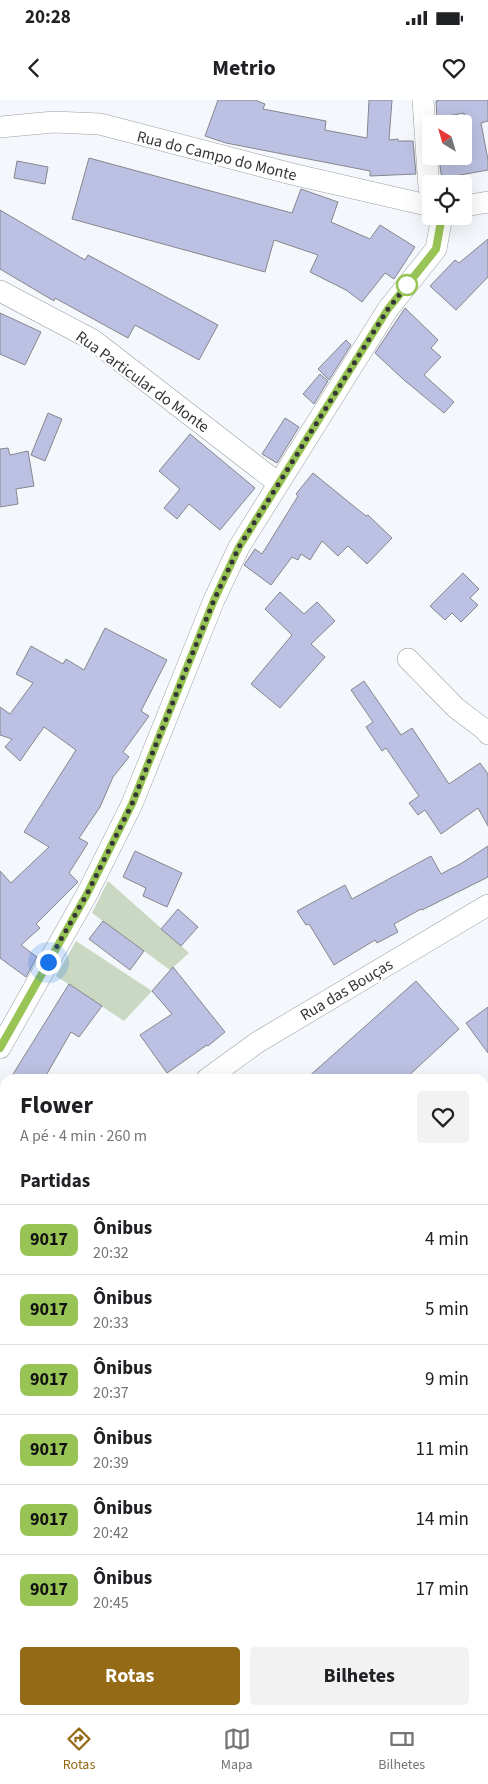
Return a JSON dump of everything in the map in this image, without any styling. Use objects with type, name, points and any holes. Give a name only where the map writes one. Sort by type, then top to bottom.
[{"type":"street","points":[[423,100],[428,175]]},
{"type":"street","name":"Rua do Campo do Monte","points":[[0,127],[54,122],[100,124],[292,174],[422,204]]},
{"type":"street","points":[[472,205],[488,202]]},
{"type":"street","points":[[0,1048],[87,894],[132,804],[214,600],[239,547],[388,309],[436,249],[440,225]]},
{"type":"street","name":"Rua Particular do Monte","points":[[0,291],[93,340],[278,483]]},
{"type":"street","points":[[408,659],[456,708],[488,734]]},
{"type":"street","name":"Rua das Bouças","points":[[214,1074],[258,1042],[488,905]]},
{"type":"green space","points":[[108,881],[189,953],[170,970],[92,913]]},
{"type":"green space","points":[[76,941],[152,991],[124,1021],[56,976]]},
{"type":"building","points":[[218,100],[255,100],[265,104],[263,109],[326,121],[325,130],[367,138],[369,100],[392,100],[389,140],[413,141],[416,174],[370,176],[370,171],[226,143],[205,136]]},
{"type":"building","points":[[488,100],[488,121],[481,123],[488,170],[460,175],[441,174],[440,165],[472,165],[472,115],[464,115],[464,113],[437,115],[436,101]]},
{"type":"building","points":[[89,158],[292,213],[301,189],[338,202],[331,222],[370,239],[380,225],[415,247],[394,279],[385,273],[362,302],[346,290],[310,272],[318,255],[274,240],[265,272],[72,219]]},
{"type":"building","points":[[17,161],[48,167],[45,184],[14,178]]},
{"type":"building","points":[[0,210],[85,260],[88,255],[218,325],[199,360],[135,325],[128,338],[55,298],[54,301],[0,269]]},
{"type":"building","points":[[488,239],[488,277],[456,310],[430,286],[455,260],[459,263]]},
{"type":"building","points":[[405,308],[438,340],[431,348],[441,357],[424,375],[454,402],[444,413],[375,353]]},
{"type":"building","points":[[0,313],[41,332],[25,365],[0,354]]},
{"type":"building","points":[[346,340],[351,345],[329,380],[318,369]]},
{"type":"building","points":[[320,374],[328,381],[314,404],[303,394]]},
{"type":"building","points":[[48,413],[62,419],[45,461],[31,455]]},
{"type":"building","points":[[285,418],[299,427],[277,463],[262,454]]},
{"type":"building","points":[[190,434],[255,488],[220,530],[189,504],[177,519],[164,508],[180,489],[159,471]]},
{"type":"building","points":[[8,448],[10,455],[28,451],[34,486],[16,489],[18,504],[0,507],[0,449]]},
{"type":"building","points":[[313,473],[366,516],[368,515],[392,538],[367,564],[348,546],[338,556],[322,541],[310,560],[301,554],[298,560],[292,557],[271,585],[244,565],[255,549],[262,554],[298,496],[296,494]]},
{"type":"building","points":[[463,573],[479,589],[470,598],[478,605],[461,622],[452,613],[445,620],[430,606]]},
{"type":"building","points":[[280,592],[304,614],[317,602],[335,621],[311,644],[325,657],[280,708],[251,684],[292,635],[265,609]]},
{"type":"building","points":[[105,628],[167,660],[141,711],[149,716],[123,752],[129,757],[113,777],[100,807],[79,838],[88,843],[69,873],[78,882],[36,924],[40,928],[21,945],[37,957],[26,977],[0,958],[0,871],[11,883],[49,847],[24,832],[76,750],[44,727],[20,761],[5,747],[12,739],[0,735],[0,707],[10,714],[33,683],[16,674],[31,646],[63,664],[66,659],[84,670]]},
{"type":"building","points":[[364,681],[401,735],[412,728],[449,784],[480,763],[488,774],[488,826],[478,808],[441,834],[425,810],[418,815],[409,803],[419,796],[386,748],[382,751],[366,727],[373,722],[351,690]]},
{"type":"building","points":[[488,846],[488,877],[394,924],[398,932],[377,943],[375,940],[334,965],[309,924],[306,925],[297,911],[345,885],[352,899],[431,856],[441,874]]},
{"type":"building","points":[[135,851],[182,873],[167,907],[143,896],[146,888],[123,877]]},
{"type":"building","points":[[178,909],[198,927],[181,946],[161,929]]},
{"type":"building","points":[[103,921],[144,951],[130,970],[89,939]]},
{"type":"building","points":[[173,967],[225,1032],[208,1046],[167,1073],[140,1035],[172,1014],[152,991]]},
{"type":"building","points":[[416,981],[459,1029],[410,1074],[312,1074]]},
{"type":"building","points":[[69,984],[102,1006],[79,1037],[71,1032],[47,1074],[13,1074]]},
{"type":"building","points":[[488,1007],[488,1053],[466,1023]]},
{"type":"bus line","name":"9017","points":[[0,1048],[87,894],[132,804],[214,600],[239,547],[388,309],[436,249],[440,225]]},
{"type":"route","points":[[48,962],[87,894],[132,804],[214,600],[239,547],[388,309],[412,279],[407,285]]}]
